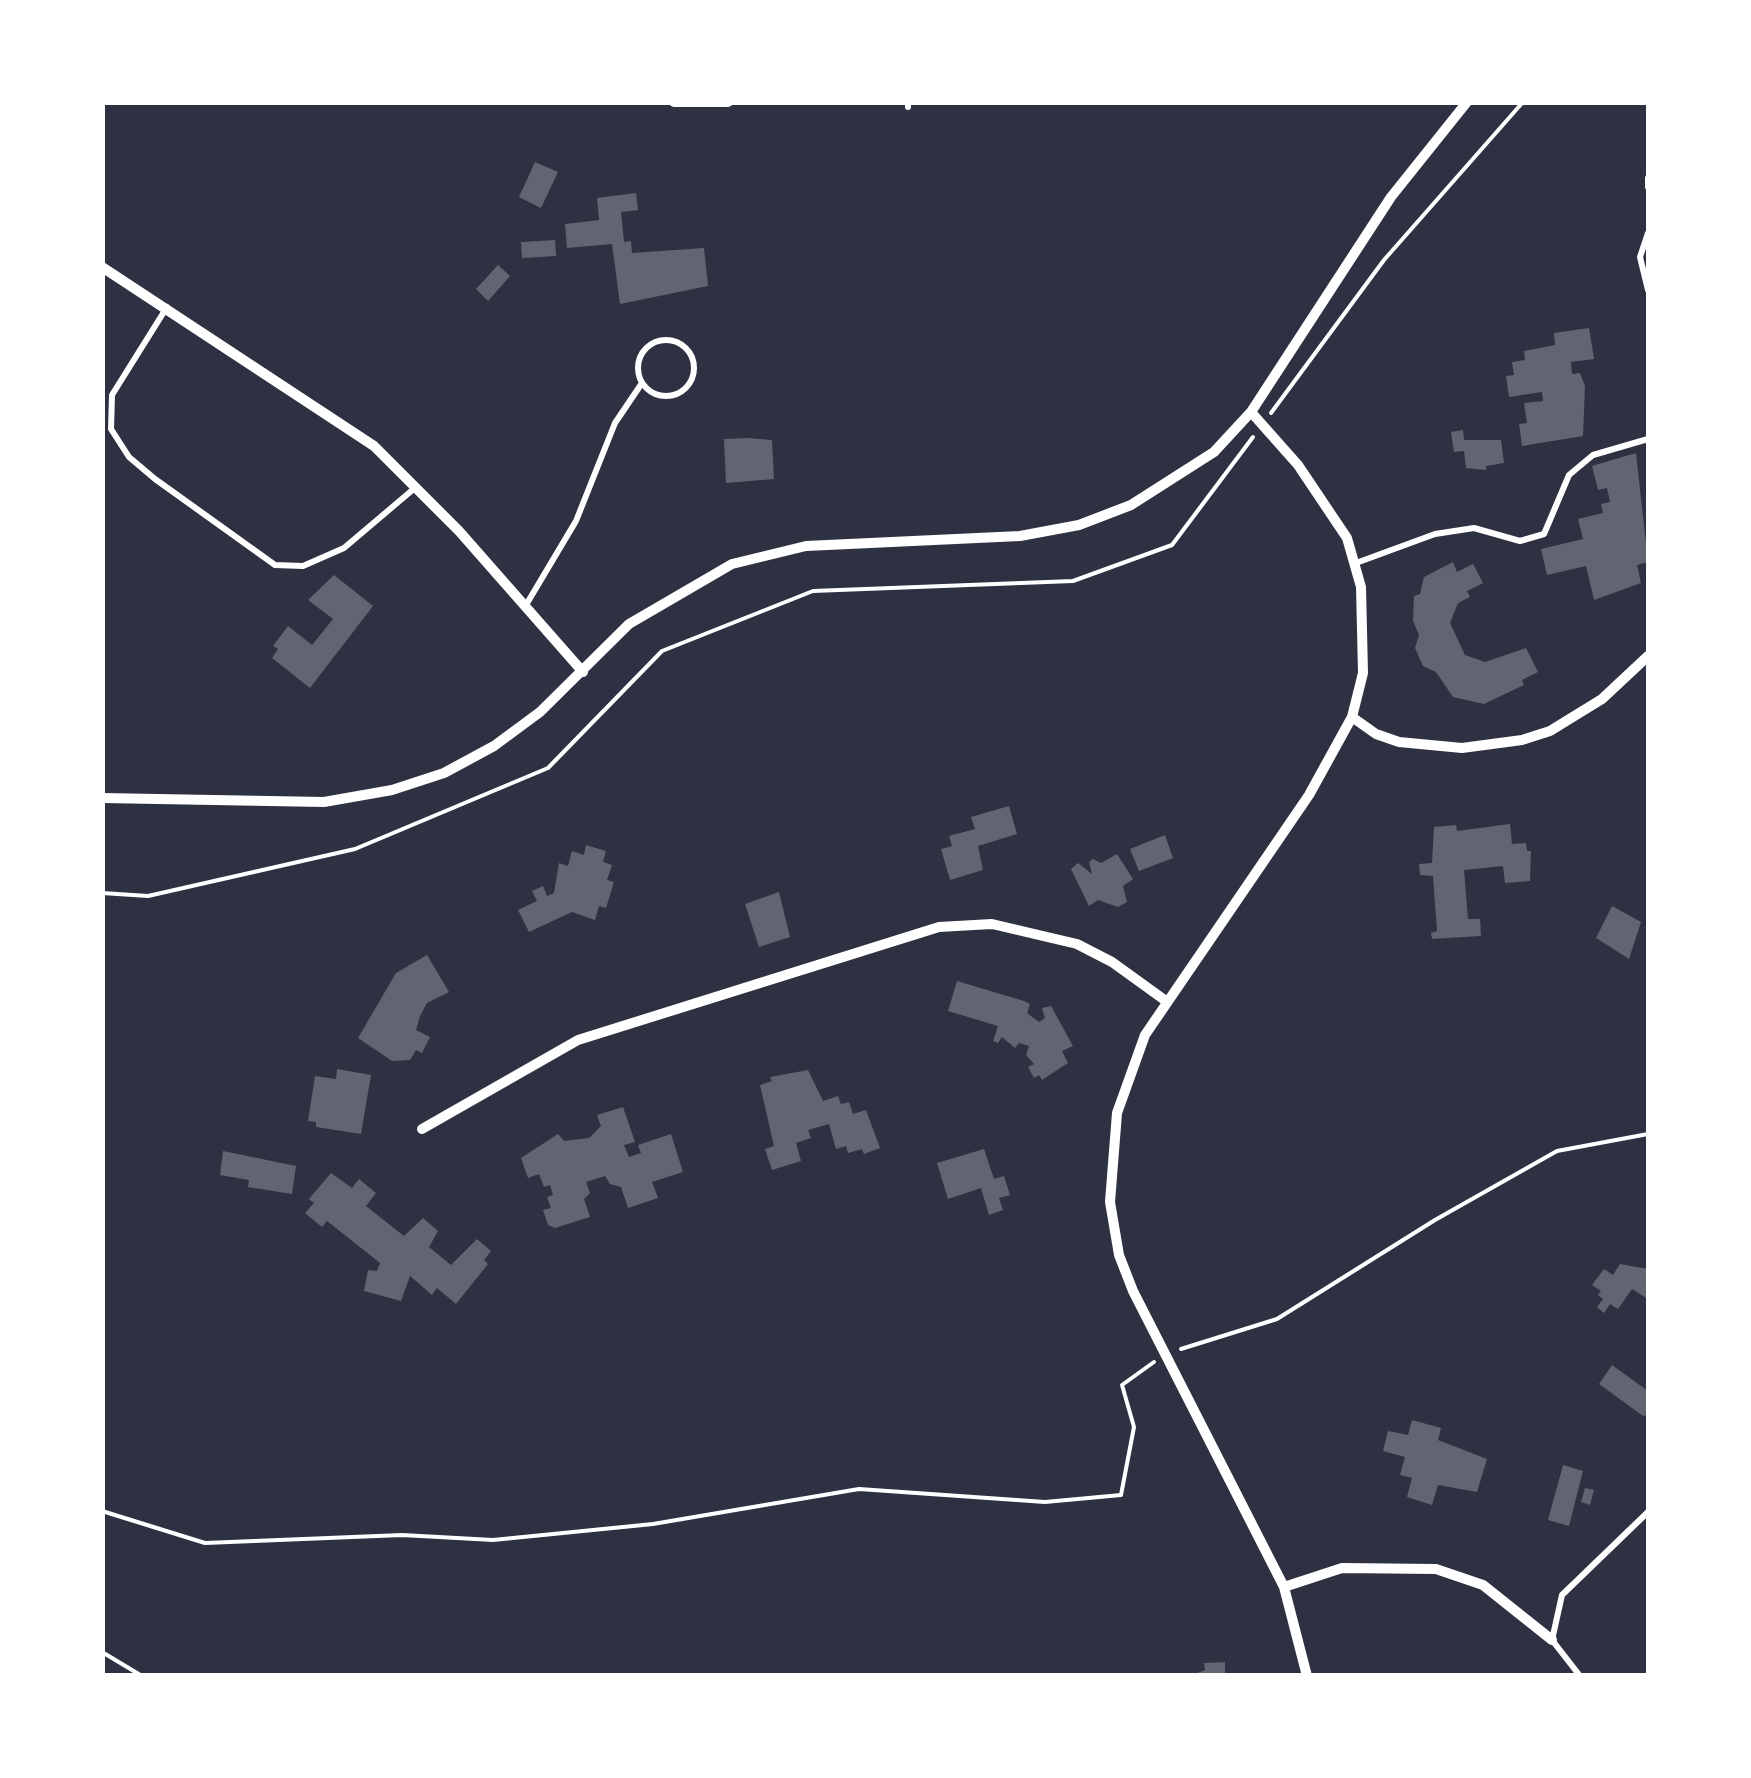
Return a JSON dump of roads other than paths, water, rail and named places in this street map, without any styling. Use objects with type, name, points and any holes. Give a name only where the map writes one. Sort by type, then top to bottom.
[{"type":"street","points":[[674,102],[728,102]]},
{"type":"street","points":[[102,798],[324,802],[392,790],[444,773],[494,746],[583,672],[630,624],[732,564],[806,546],[1020,536],[1078,525],[1131,505],[1176,481],[1214,452],[1251,412],[1392,197],[1468,102]]},
{"type":"street","points":[[102,267],[168,306],[374,446],[416,486],[583,672]]},
{"type":"street","points":[[1251,412],[1328,504],[1356,564],[1362,586],[1363,673],[1352,718],[1309,794],[1166,1001],[1127,1074],[1113,1140],[1110,1202],[1119,1255],[1164,1354],[1284,1586],[1308,1676]]},
{"type":"street","points":[[1352,718],[1376,734],[1399,742],[1462,748],[1522,740],[1550,731],[1589,708],[1626,681],[1648,656]]},
{"type":"street","points":[[422,1129],[578,1040],[939,927],[992,924],[1078,944],[1112,962],[1166,1001]]},
{"type":"street","points":[[1284,1586],[1342,1568],[1436,1569],[1483,1585],[1552,1640]]},
{"type":"lane","points":[[1648,178],[1648,186]]},
{"type":"lane","points":[[1648,233],[1640,257],[1648,290]]},
{"type":"lane","points":[[168,306],[112,395],[111,428],[129,457],[155,480],[275,566],[303,566],[344,548],[416,486]]},
{"type":"lane","points":[[526,606],[576,520],[615,423],[642,382],[639,361],[652,344],[673,341],[690,354],[694,376],[681,392],[660,396],[642,382]]},
{"type":"lane","points":[[1356,564],[1436,534],[1474,528],[1520,540],[1544,534],[1569,475],[1593,455],[1648,439]]},
{"type":"lane","points":[[1580,1676],[1552,1640],[1562,1594],[1648,1512]]}]
